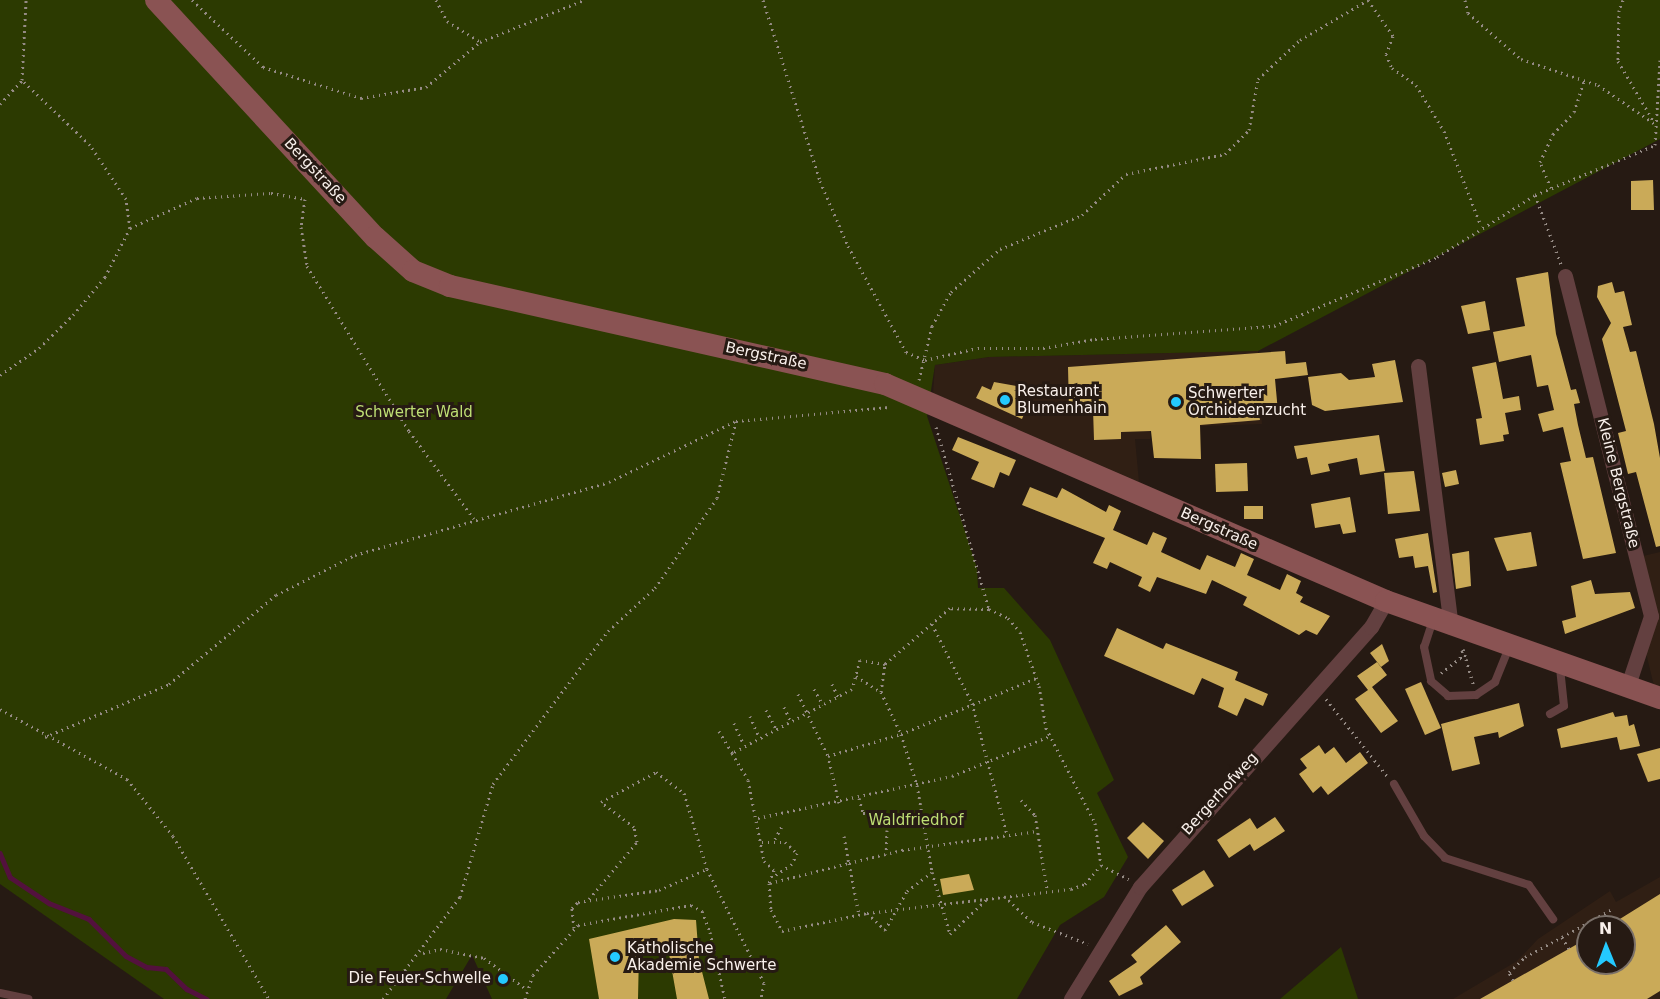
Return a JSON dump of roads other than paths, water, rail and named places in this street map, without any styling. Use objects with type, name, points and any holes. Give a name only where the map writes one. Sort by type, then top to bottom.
[{"type":"main road","name":"Bergstraße","points":[[156,0],[375,237],[413,271],[450,286],[856,376],[914,394],[1442,624],[1660,698]]},
{"type":"street","name":"Kleine Bergstraße","points":[[1565,276],[1651,616],[1627,688]]},
{"type":"street","points":[[1418,366],[1442,624]]},
{"type":"street","name":"Bergerhofweg","points":[[1071,999],[1140,887],[1371,627],[1386,601]]},
{"type":"lane","points":[[1442,624],[1424,647],[1431,681],[1448,696],[1476,694],[1495,682],[1509,647]]},
{"type":"lane","points":[[1550,714],[1564,706],[1560,665]]},
{"type":"lane","points":[[1394,784],[1424,836],[1445,858],[1529,885],[1553,919]]},
{"type":"lane","points":[[0,993],[28,999]]},
{"type":"waterway","points":[[0,853],[10,877],[49,903],[89,919],[126,956],[147,967],[166,969],[187,989],[207,999]]},
{"type":"place","name":"Restaurant Blumenhain","points":[[1005,400]]},
{"type":"place","name":"Schwerter Orchideenzucht","points":[[1176,402]]},
{"type":"place","name":"Katholische Akademie Schwerte","points":[[615,957]]},
{"type":"place","name":"Die Feuer-Schwelle","points":[[503,979]]},
{"type":"park label","name":"Schwerter Wald","points":[[414,413]]},
{"type":"park label","name":"Waldfriedhof","points":[[916,821]]}]
